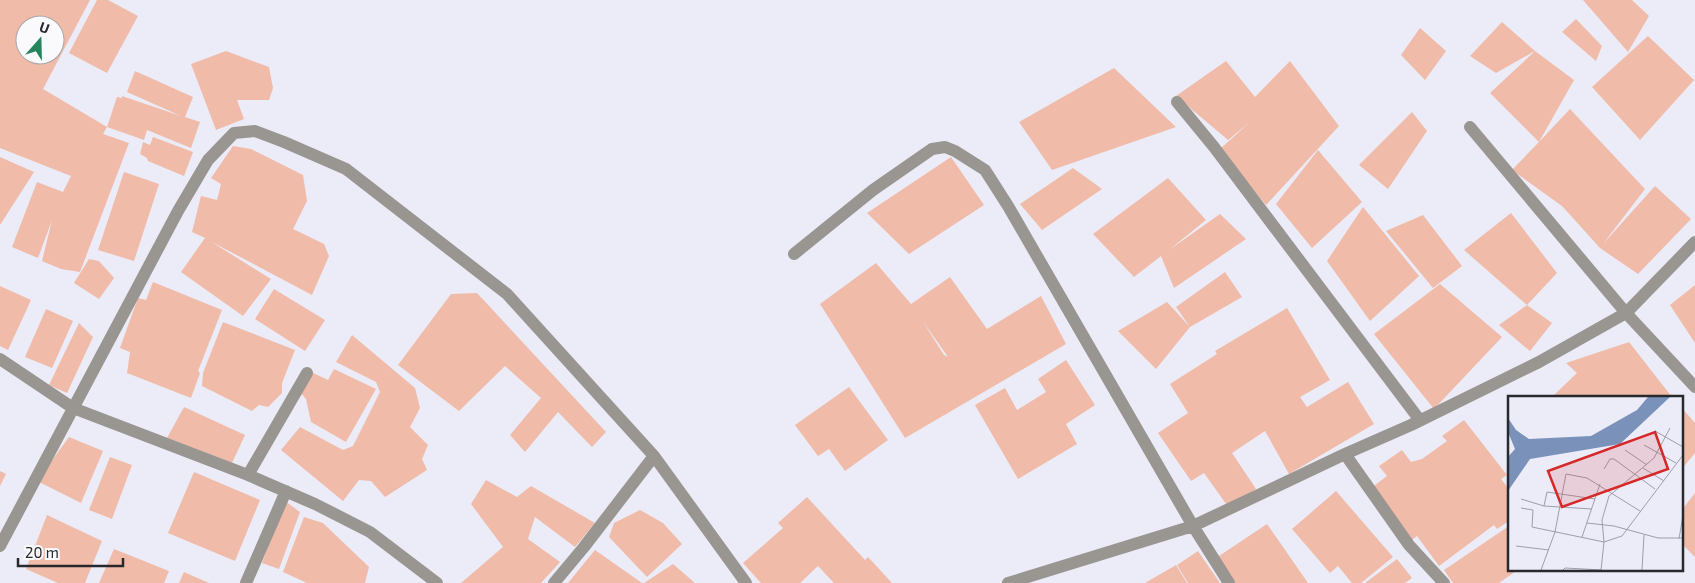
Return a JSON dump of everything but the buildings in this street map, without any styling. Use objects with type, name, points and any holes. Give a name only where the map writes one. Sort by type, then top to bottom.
[{"type":"street","points":[[1177,102],[1214,146],[1419,419]]},
{"type":"street","points":[[1470,127],[1626,313],[1695,387]]},
{"type":"street","points":[[0,546],[178,211],[208,160],[234,133],[255,131],[346,169],[507,294],[654,456],[746,583]]},
{"type":"street","points":[[794,254],[873,190],[932,148],[944,147],[955,151],[985,170],[1008,206],[1193,526],[1229,583]]},
{"type":"street","points":[[1008,583],[1193,526],[1539,362],[1626,313],[1695,242]]},
{"type":"street","points":[[0,359],[73,408],[248,476],[315,504],[370,532],[437,583]]},
{"type":"street","points":[[248,476],[307,373]]},
{"type":"street","points":[[1345,454],[1409,545],[1444,583]]},
{"type":"street","points":[[554,583],[654,456]]},
{"type":"street","points":[[246,583],[286,492]]}]
